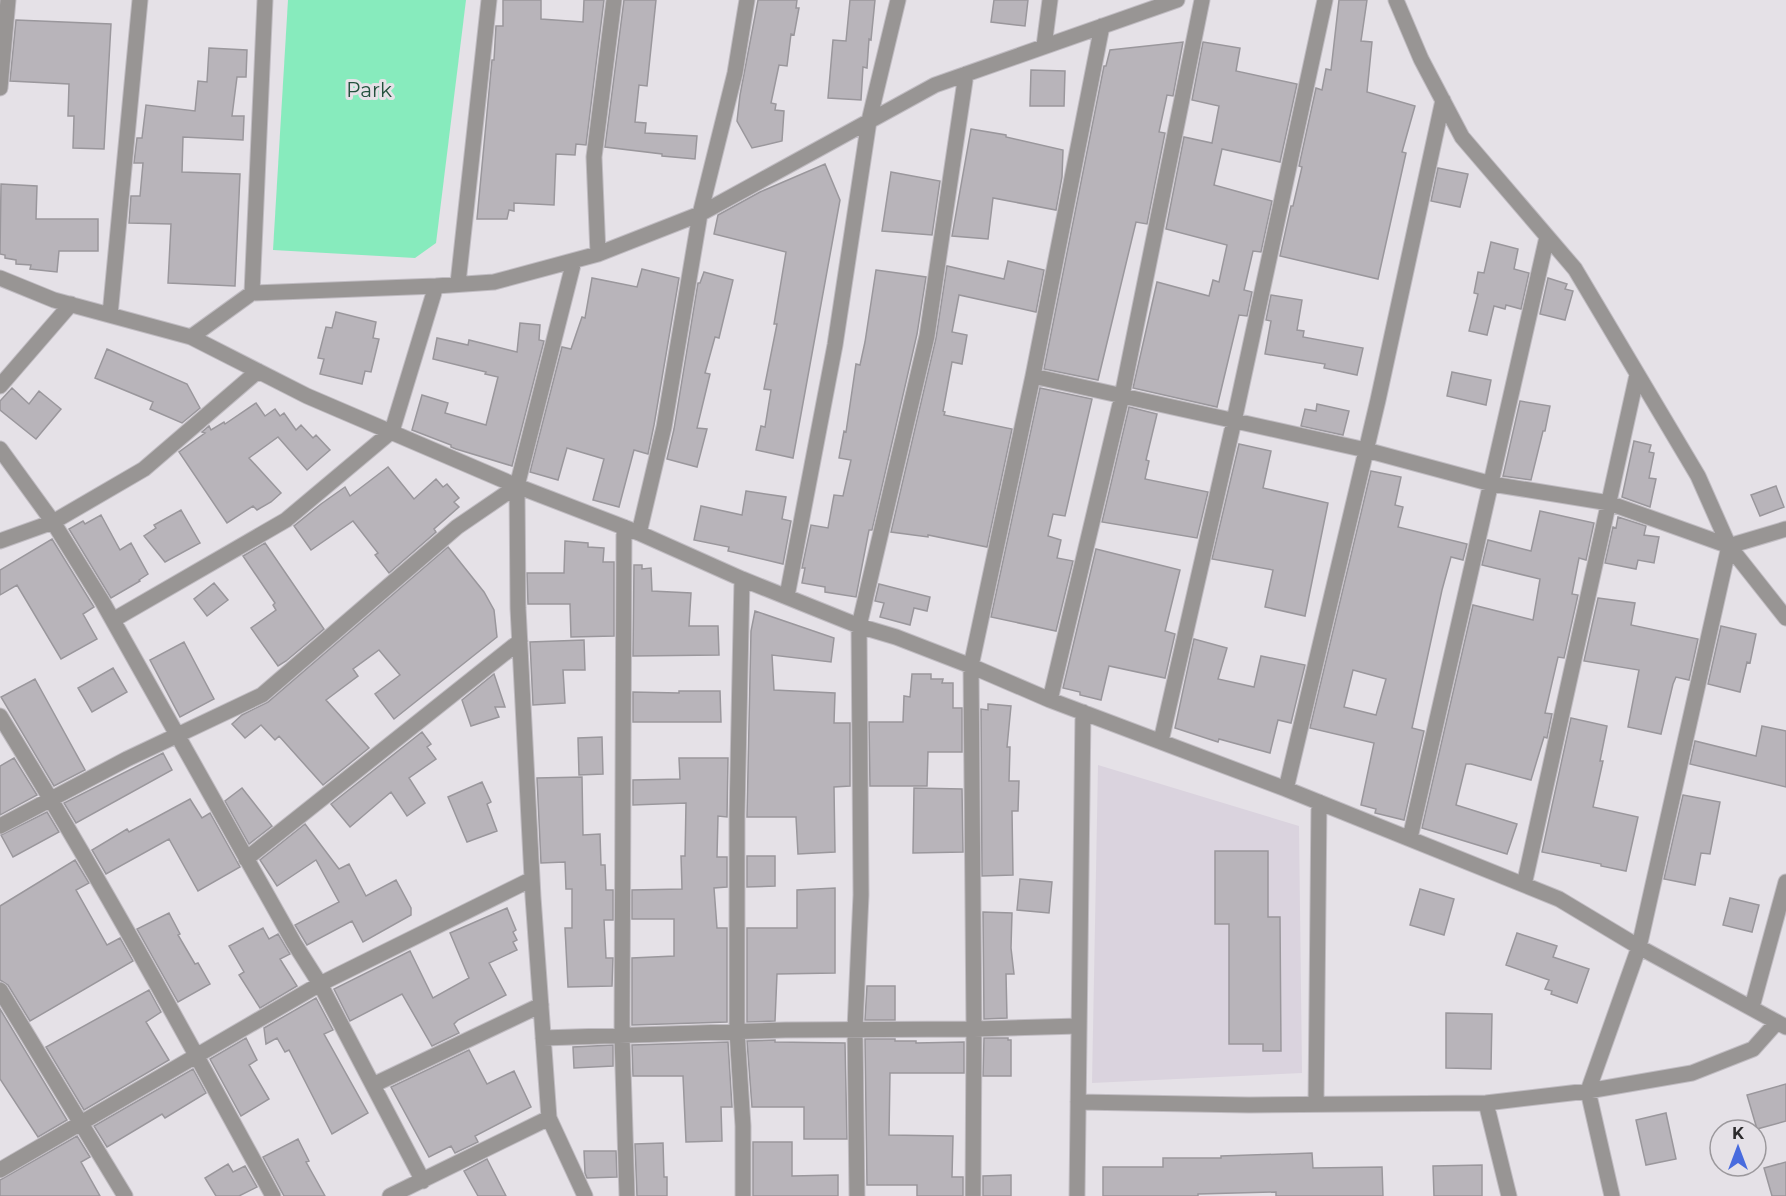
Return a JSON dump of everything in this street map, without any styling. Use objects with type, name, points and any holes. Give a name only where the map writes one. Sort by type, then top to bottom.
[{"type":"street","points":[[0,88],[8,0]]},
{"type":"street","points":[[110,315],[140,0]]},
{"type":"street","points":[[252,292],[265,0]]},
{"type":"street","points":[[458,283],[489,0]]},
{"type":"street","points":[[598,254],[594,158],[614,0]]},
{"type":"street","points":[[639,533],[664,427],[700,214],[735,74],[747,0]]},
{"type":"street","points":[[787,596],[835,345],[869,121],[898,0]]},
{"type":"street","points":[[1044,46],[1050,0]]},
{"type":"street","points":[[191,337],[252,292],[494,282],[598,254],[700,214],[935,85],[1177,0]]},
{"type":"street","points":[[1050,700],[1122,396],[1202,0]]},
{"type":"street","points":[[1161,741],[1234,421],[1325,0]]},
{"type":"street","points":[[1396,0],[1421,59],[1462,136],[1575,269],[1698,476],[1729,546],[1786,618]]},
{"type":"street","points":[[972,1196],[974,1029],[971,666],[1033,376],[1102,26]]},
{"type":"street","points":[[857,1196],[855,1029],[861,895],[859,626],[927,336],[966,74]]},
{"type":"street","points":[[1286,789],[1366,450],[1443,100]]},
{"type":"street","points":[[1410,838],[1547,237]]},
{"type":"street","points":[[574,261],[517,486],[520,641],[532,879],[549,1118],[585,1196]]},
{"type":"street","points":[[0,278],[54,300],[191,337],[307,396],[517,486],[639,533],[742,579],[859,626],[896,636],[1050,700],[1286,789],[1559,899],[1639,947],[1781,1024],[1753,1049],[1692,1073],[1588,1091],[1486,1103],[1078,1102]]},
{"type":"street","points":[[113,620],[286,520],[392,431],[436,286]]},
{"type":"street","points":[[0,386],[71,304]]},
{"type":"street","points":[[0,541],[53,522],[144,469],[258,372]]},
{"type":"street","points":[[1524,885],[1637,375]]},
{"type":"street","points":[[1033,376],[1366,450],[1491,484],[1609,502],[1729,546],[1786,529]]},
{"type":"street","points":[[0,449],[53,522],[113,620],[246,859],[320,984],[423,1180]]},
{"type":"street","points":[[0,826],[261,694],[457,527],[517,486]]},
{"type":"street","points":[[624,527],[622,1035],[627,1196]]},
{"type":"street","points":[[1612,1196],[1588,1091],[1639,947],[1729,546]]},
{"type":"street","points":[[742,579],[737,814],[737,1031],[743,1196]]},
{"type":"street","points":[[246,859],[520,641]]},
{"type":"street","points":[[1077,1196],[1083,712]]},
{"type":"street","points":[[0,717],[51,799],[196,1054],[273,1196]]},
{"type":"street","points":[[1316,1104],[1319,802]]},
{"type":"street","points":[[0,1170],[320,984],[532,879]]},
{"type":"street","points":[[1752,1007],[1786,882]]},
{"type":"street","points":[[0,990],[125,1196]]},
{"type":"street","points":[[373,1085],[541,1005]]},
{"type":"street","points":[[543,1038],[737,1031],[1079,1026]]},
{"type":"street","points":[[1486,1103],[1509,1196]]},
{"type":"street","points":[[390,1196],[549,1118]]},
{"type":"shaded area","points":[[1098,765],[1299,826],[1302,1073],[1092,1083]]},
{"type":"green space","name":"Park","points":[[288,0],[466,0],[436,243],[415,258],[273,250]]},
{"type":"building","points":[[503,0],[541,0],[541,19],[583,22],[584,0],[604,0],[586,145],[576,144],[575,155],[556,154],[554,205],[514,203],[514,211],[509,210],[507,219],[477,219],[496,26],[503,26]]},
{"type":"building","points":[[624,0],[656,0],[647,86],[639,85],[635,122],[646,123],[645,133],[697,136],[695,159],[605,147]]},
{"type":"building","points":[[758,0],[797,0],[796,8],[799,8],[794,35],[791,34],[787,66],[779,65],[771,103],[776,104],[775,110],[784,111],[782,141],[752,148],[737,121]]},
{"type":"building","points":[[850,0],[875,0],[867,68],[863,67],[861,100],[828,98],[833,40],[846,41]]},
{"type":"building","points":[[994,0],[1028,0],[1025,26],[991,22]]},
{"type":"building","points":[[1339,0],[1367,0],[1361,41],[1372,42],[1367,92],[1415,106],[1402,152],[1406,153],[1378,279],[1280,256],[1302,167],[1299,166],[1316,88],[1322,90],[1326,69],[1331,70]]},
{"type":"building","points":[[16,20],[111,24],[104,149],[73,148],[74,116],[68,116],[69,84],[10,81]]},
{"type":"building","points":[[1183,42],[1173,96],[1167,95],[1159,132],[1165,133],[1147,224],[1136,222],[1098,380],[1044,369],[1104,66],[1106,66],[1110,50]]},
{"type":"building","points":[[1203,42],[1240,48],[1236,71],[1297,84],[1280,162],[1222,149],[1214,185],[1272,201],[1261,252],[1253,251],[1244,290],[1252,292],[1247,316],[1239,315],[1217,407],[1133,388],[1157,282],[1209,296],[1213,280],[1219,282],[1227,245],[1166,229],[1184,137],[1212,143],[1219,106],[1192,100]]},
{"type":"building","points":[[209,48],[247,50],[246,77],[237,77],[232,116],[244,116],[243,140],[183,137],[182,172],[240,174],[235,286],[168,283],[171,224],[129,223],[131,196],[140,196],[143,163],[134,163],[137,138],[142,138],[146,105],[195,111],[198,81],[207,82]]},
{"type":"building","points":[[1031,70],[1065,71],[1064,106],[1030,106]]},
{"type":"building","points":[[971,129],[1006,135],[1006,137],[1063,150],[1062,177],[1056,210],[993,198],[988,239],[952,236]]},
{"type":"building","points":[[825,164],[840,200],[793,458],[756,450],[761,426],[765,427],[771,390],[764,389],[777,324],[774,324],[786,252],[714,234],[718,215],[760,192]]},
{"type":"building","points":[[1438,168],[1468,174],[1460,207],[1431,201]]},
{"type":"building","points":[[891,172],[940,181],[932,235],[882,231]]},
{"type":"building","points":[[1,184],[37,186],[36,219],[98,219],[98,251],[59,251],[57,272],[30,269],[31,265],[16,264],[16,260],[5,258],[5,255],[0,254]]},
{"type":"building","points":[[1491,242],[1518,249],[1514,269],[1529,273],[1521,309],[1506,305],[1505,309],[1494,306],[1487,335],[1469,331],[1478,294],[1474,293],[1478,272],[1484,273]]},
{"type":"building","points":[[1008,261],[1044,270],[1036,312],[959,295],[952,332],[967,335],[962,364],[952,362],[943,411],[944,415],[1012,429],[987,547],[928,535],[928,537],[891,532],[936,338],[947,266],[1004,279]]},
{"type":"building","points":[[642,269],[679,278],[648,454],[634,450],[619,507],[593,500],[604,459],[567,448],[558,480],[530,472],[562,347],[571,349],[582,317],[585,318],[592,278],[637,287]]},
{"type":"building","points":[[876,270],[926,277],[917,334],[872,530],[869,530],[856,597],[825,592],[825,587],[802,583],[805,568],[802,568],[811,525],[828,528],[834,495],[843,496],[851,460],[839,458],[844,431],[846,432],[856,364],[860,365],[865,342]]},
{"type":"building","points":[[704,272],[733,280],[719,338],[715,337],[705,373],[710,374],[697,428],[707,429],[697,467],[667,459],[698,283]]},
{"type":"building","points":[[1548,278],[1567,284],[1565,289],[1573,291],[1565,320],[1540,314]]},
{"type":"building","points":[[1271,295],[1302,300],[1297,330],[1304,331],[1303,337],[1363,348],[1357,375],[1324,368],[1325,364],[1265,354],[1271,321],[1266,320]]},
{"type":"building","points":[[336,312],[376,322],[373,338],[379,339],[371,372],[365,371],[362,384],[320,374],[324,359],[318,358],[326,327],[332,328]]},
{"type":"building","points":[[520,323],[540,325],[539,340],[544,341],[512,466],[456,449],[412,430],[422,395],[448,403],[445,413],[486,425],[498,377],[433,359],[437,338],[468,345],[469,340],[517,352]]},
{"type":"building","points":[[107,349],[187,384],[200,408],[182,423],[150,409],[153,402],[95,378]]},
{"type":"building","points":[[1452,372],[1491,380],[1486,405],[1447,396]]},
{"type":"building","points":[[12,388],[29,404],[39,391],[61,409],[36,439],[0,410],[0,401]]},
{"type":"building","points":[[1040,388],[1092,399],[1065,516],[1053,514],[1048,536],[1061,540],[1057,558],[1073,561],[1056,631],[991,617]]},
{"type":"building","points":[[1520,401],[1550,406],[1531,480],[1503,476]]},
{"type":"building","points":[[256,403],[265,416],[275,409],[280,416],[284,413],[296,430],[301,425],[313,438],[316,435],[330,450],[307,470],[278,437],[249,458],[281,493],[257,510],[253,506],[227,523],[179,452],[205,433],[202,432],[209,426],[211,430],[224,422],[225,424]]},
{"type":"building","points":[[1317,404],[1349,411],[1343,435],[1301,426],[1305,409],[1316,411]]},
{"type":"building","points":[[1129,407],[1157,414],[1146,460],[1149,461],[1145,479],[1208,492],[1197,538],[1102,522]]},
{"type":"building","points":[[1634,441],[1651,445],[1649,452],[1654,453],[1649,478],[1656,479],[1650,507],[1622,497]]},
{"type":"building","points":[[1239,444],[1271,451],[1263,488],[1328,503],[1305,616],[1265,607],[1273,570],[1212,559]]},
{"type":"building","points":[[388,467],[414,499],[436,479],[443,487],[447,484],[459,498],[454,502],[459,507],[434,529],[436,532],[389,573],[375,555],[378,553],[353,521],[311,550],[294,526],[345,487],[350,496]]},
{"type":"building","points":[[1371,471],[1401,477],[1395,505],[1403,507],[1398,527],[1467,544],[1463,560],[1451,557],[1442,590],[1412,728],[1424,731],[1404,820],[1375,813],[1376,809],[1361,805],[1374,743],[1310,728]],"holes":[[[1353,670],[1386,679],[1376,715],[1344,707]]]},
{"type":"building","points":[[1776,486],[1784,507],[1760,516],[1751,495]]},
{"type":"building","points":[[746,491],[786,497],[782,519],[791,521],[783,564],[728,551],[729,547],[694,540],[701,506],[742,515]]},
{"type":"building","points":[[181,510],[200,543],[165,562],[144,536],[156,528],[154,525]]},
{"type":"building","points":[[1540,511],[1594,523],[1586,560],[1579,558],[1572,594],[1578,595],[1564,658],[1558,657],[1545,713],[1552,714],[1547,738],[1544,737],[1531,780],[1466,764],[1456,805],[1517,824],[1507,854],[1422,828],[1473,605],[1533,620],[1540,579],[1482,565],[1488,540],[1531,551]]},
{"type":"building","points":[[101,515],[120,550],[131,543],[148,574],[111,598],[69,529],[83,521],[85,524]]},
{"type":"building","points":[[1618,517],[1646,526],[1644,535],[1659,537],[1654,563],[1638,560],[1636,569],[1605,563],[1613,527],[1616,528]]},
{"type":"building","points":[[52,539],[94,607],[83,614],[97,639],[61,659],[17,585],[0,595],[0,570]]},
{"type":"building","points":[[565,541],[588,543],[588,547],[604,548],[603,562],[614,562],[614,636],[571,637],[570,604],[528,604],[527,573],[564,573]]},
{"type":"building","points":[[265,543],[324,629],[278,666],[251,628],[276,610],[273,605],[275,603],[243,556]]},
{"type":"building","points":[[448,547],[484,592],[494,610],[497,637],[394,719],[375,694],[400,675],[379,650],[353,669],[358,676],[326,700],[369,748],[323,785],[279,736],[275,740],[261,725],[245,738],[232,724],[242,715],[268,702]]},
{"type":"building","points":[[1096,549],[1180,570],[1165,631],[1175,634],[1165,678],[1109,666],[1101,700],[1063,688]]},
{"type":"building","points":[[634,565],[642,565],[642,569],[651,568],[652,591],[691,593],[689,626],[718,626],[719,655],[633,656]]},
{"type":"building","points":[[214,583],[228,600],[207,616],[194,599]]},
{"type":"building","points":[[879,584],[930,597],[927,611],[914,608],[910,625],[880,617],[884,603],[875,601]]},
{"type":"building","points":[[1598,598],[1635,603],[1631,625],[1698,639],[1689,680],[1676,677],[1673,684],[1661,734],[1628,727],[1639,670],[1584,661]]},
{"type":"building","points":[[755,611],[834,638],[831,662],[772,655],[774,690],[835,693],[834,723],[850,723],[850,786],[834,787],[835,852],[798,854],[796,817],[747,817],[751,631]]},
{"type":"building","points":[[1721,626],[1756,634],[1750,663],[1747,662],[1740,692],[1708,684]]},
{"type":"building","points":[[1194,639],[1227,648],[1218,679],[1254,687],[1261,656],[1305,665],[1291,723],[1278,720],[1270,753],[1219,739],[1218,742],[1175,728]]},
{"type":"building","points":[[584,640],[585,670],[563,670],[565,703],[533,705],[530,642]]},
{"type":"building","points":[[184,642],[214,699],[180,717],[150,660]]},
{"type":"building","points":[[113,668],[127,692],[92,712],[78,688]]},
{"type":"building","points":[[494,674],[505,707],[495,707],[499,717],[471,726],[462,700]]},
{"type":"building","points":[[912,674],[931,674],[931,679],[943,679],[942,683],[953,683],[953,708],[962,708],[962,752],[928,752],[927,786],[870,786],[869,722],[903,722],[904,696],[910,697]]},
{"type":"building","points":[[35,679],[85,770],[54,786],[1,697]]},
{"type":"building","points":[[679,691],[720,691],[721,722],[633,722],[633,692],[679,693]]},
{"type":"building","points":[[988,704],[1011,706],[1007,747],[1010,747],[1009,781],[1019,781],[1018,811],[1012,811],[1013,875],[982,876],[981,709],[988,710]]},
{"type":"building","points":[[1571,718],[1607,726],[1600,761],[1603,761],[1593,807],[1638,817],[1626,871],[1542,852]]},
{"type":"building","points":[[1762,726],[1786,731],[1786,787],[1690,764],[1695,741],[1756,756]]},
{"type":"building","points":[[422,732],[431,744],[427,747],[436,759],[409,778],[425,803],[407,816],[391,792],[350,827],[331,804]]},
{"type":"building","points":[[602,737],[603,774],[579,775],[578,738]]},
{"type":"building","points":[[163,753],[172,770],[76,823],[64,803]]},
{"type":"building","points":[[14,758],[37,795],[0,815],[0,766]]},
{"type":"building","points":[[679,758],[728,758],[727,817],[718,816],[717,857],[727,857],[727,887],[714,888],[717,928],[727,928],[727,1022],[632,1025],[632,958],[674,956],[674,919],[632,919],[632,890],[682,889],[681,856],[685,856],[686,803],[633,805],[633,780],[680,779]]},
{"type":"building","points":[[582,777],[583,835],[600,834],[601,865],[605,865],[606,890],[613,890],[613,920],[604,920],[606,958],[613,958],[612,986],[568,987],[565,928],[572,928],[572,889],[566,889],[565,862],[541,863],[537,778]]},
{"type":"building","points":[[482,782],[491,802],[487,804],[497,831],[467,842],[448,797]]},
{"type":"building","points":[[242,788],[272,826],[249,844],[225,801]]},
{"type":"building","points":[[914,788],[962,789],[963,852],[913,853]]},
{"type":"building","points":[[1683,795],[1720,802],[1710,854],[1701,853],[1695,885],[1664,879]]},
{"type":"building","points":[[190,799],[202,818],[210,813],[240,867],[198,891],[169,839],[106,874],[92,850],[127,829],[129,832]]},
{"type":"building","points":[[47,812],[59,832],[13,857],[1,835]]},
{"type":"building","points":[[305,824],[339,869],[349,864],[366,896],[396,880],[411,908],[411,915],[363,942],[352,921],[307,945],[295,925],[339,902],[316,860],[277,886],[260,860]]},
{"type":"building","points":[[1215,851],[1268,851],[1268,917],[1280,917],[1281,1051],[1263,1051],[1263,1044],[1229,1044],[1229,924],[1215,924]]},
{"type":"building","points":[[747,856],[775,856],[775,886],[747,887]]},
{"type":"building","points":[[75,860],[89,883],[76,890],[107,945],[120,938],[133,961],[30,1021],[8,985],[0,980],[0,906]]},
{"type":"building","points":[[1020,879],[1052,882],[1049,913],[1017,910]]},
{"type":"building","points":[[835,888],[835,973],[777,974],[775,1021],[747,1022],[747,928],[797,928],[797,890]]},
{"type":"building","points":[[1420,889],[1454,899],[1444,935],[1410,925]]},
{"type":"building","points":[[1730,898],[1759,905],[1752,932],[1723,925]]},
{"type":"building","points":[[507,908],[516,930],[513,932],[517,940],[513,942],[517,950],[489,963],[506,995],[458,1020],[454,1024],[459,1033],[432,1046],[402,994],[350,1021],[334,989],[410,951],[433,998],[469,978],[450,933]]},
{"type":"building","points":[[983,912],[1012,913],[1011,948],[1014,974],[1006,974],[1007,1018],[984,1019]]},
{"type":"building","points":[[169,913],[180,934],[178,935],[210,984],[178,1002],[137,929]]},
{"type":"building","points":[[263,928],[269,939],[278,934],[290,954],[280,959],[297,986],[260,1008],[239,975],[244,972],[229,946]]},
{"type":"building","points":[[1517,933],[1557,946],[1553,957],[1589,969],[1577,1003],[1551,994],[1552,991],[1545,989],[1549,980],[1506,965]]},
{"type":"building","points":[[867,986],[895,986],[895,1020],[865,1020]]},
{"type":"building","points":[[149,990],[161,1012],[146,1022],[169,1060],[84,1110],[46,1047]]},
{"type":"building","points":[[316,998],[333,1030],[324,1034],[368,1113],[332,1134],[289,1050],[285,1052],[277,1038],[266,1044],[264,1028]]},
{"type":"building","points":[[0,1009],[67,1120],[38,1137],[0,1079]]},
{"type":"building","points":[[1446,1013],[1492,1014],[1491,1069],[1446,1068]]},
{"type":"building","points":[[246,1038],[257,1060],[249,1065],[269,1099],[241,1116],[210,1059]]},
{"type":"building","points":[[984,1038],[1011,1040],[1011,1076],[983,1076]]},
{"type":"building","points":[[865,1039],[895,1039],[895,1041],[916,1041],[916,1043],[964,1042],[964,1073],[890,1073],[889,1135],[953,1136],[952,1177],[963,1177],[963,1196],[917,1196],[917,1185],[867,1185]]},
{"type":"building","points":[[775,1040],[775,1042],[845,1043],[847,1139],[804,1139],[804,1107],[752,1107],[747,1041]]},
{"type":"building","points":[[728,1042],[732,1107],[721,1107],[722,1141],[686,1142],[683,1076],[633,1076],[632,1045]]},
{"type":"building","points":[[613,1045],[613,1066],[574,1068],[573,1047]]},
{"type":"building","points":[[469,1050],[487,1084],[514,1071],[531,1107],[475,1136],[478,1142],[455,1153],[451,1146],[429,1157],[391,1087]]},
{"type":"building","points":[[193,1069],[206,1093],[165,1118],[162,1114],[107,1147],[94,1126]]},
{"type":"building","points":[[1786,1084],[1786,1121],[1768,1126],[1768,1118],[1754,1118],[1747,1095]]},
{"type":"building","points":[[1666,1113],[1676,1159],[1646,1165],[1636,1120]]},
{"type":"building","points":[[77,1136],[90,1157],[81,1162],[100,1196],[0,1196],[0,1180]]},
{"type":"building","points":[[298,1139],[309,1161],[306,1162],[325,1196],[284,1196],[263,1157]]},
{"type":"building","points":[[753,1142],[792,1142],[792,1176],[838,1175],[838,1196],[753,1196]]},
{"type":"building","points":[[663,1143],[667,1196],[637,1196],[635,1144]]},
{"type":"building","points":[[584,1151],[616,1151],[617,1177],[587,1178]]},
{"type":"building","points":[[1312,1153],[1313,1168],[1382,1167],[1383,1196],[1276,1196],[1276,1192],[1198,1194],[1198,1196],[1103,1196],[1103,1167],[1163,1167],[1163,1158],[1221,1158],[1221,1156]]},
{"type":"building","points":[[487,1159],[506,1196],[478,1196],[464,1171]]},
{"type":"building","points":[[1786,1162],[1786,1196],[1772,1196],[1767,1178],[1768,1167]]},
{"type":"building","points":[[228,1164],[233,1172],[245,1166],[257,1187],[239,1196],[216,1196],[205,1178]]},
{"type":"building","points":[[1482,1165],[1482,1196],[1434,1196],[1433,1166]]},
{"type":"building","points":[[1011,1175],[1011,1196],[983,1196],[983,1176]]}]
